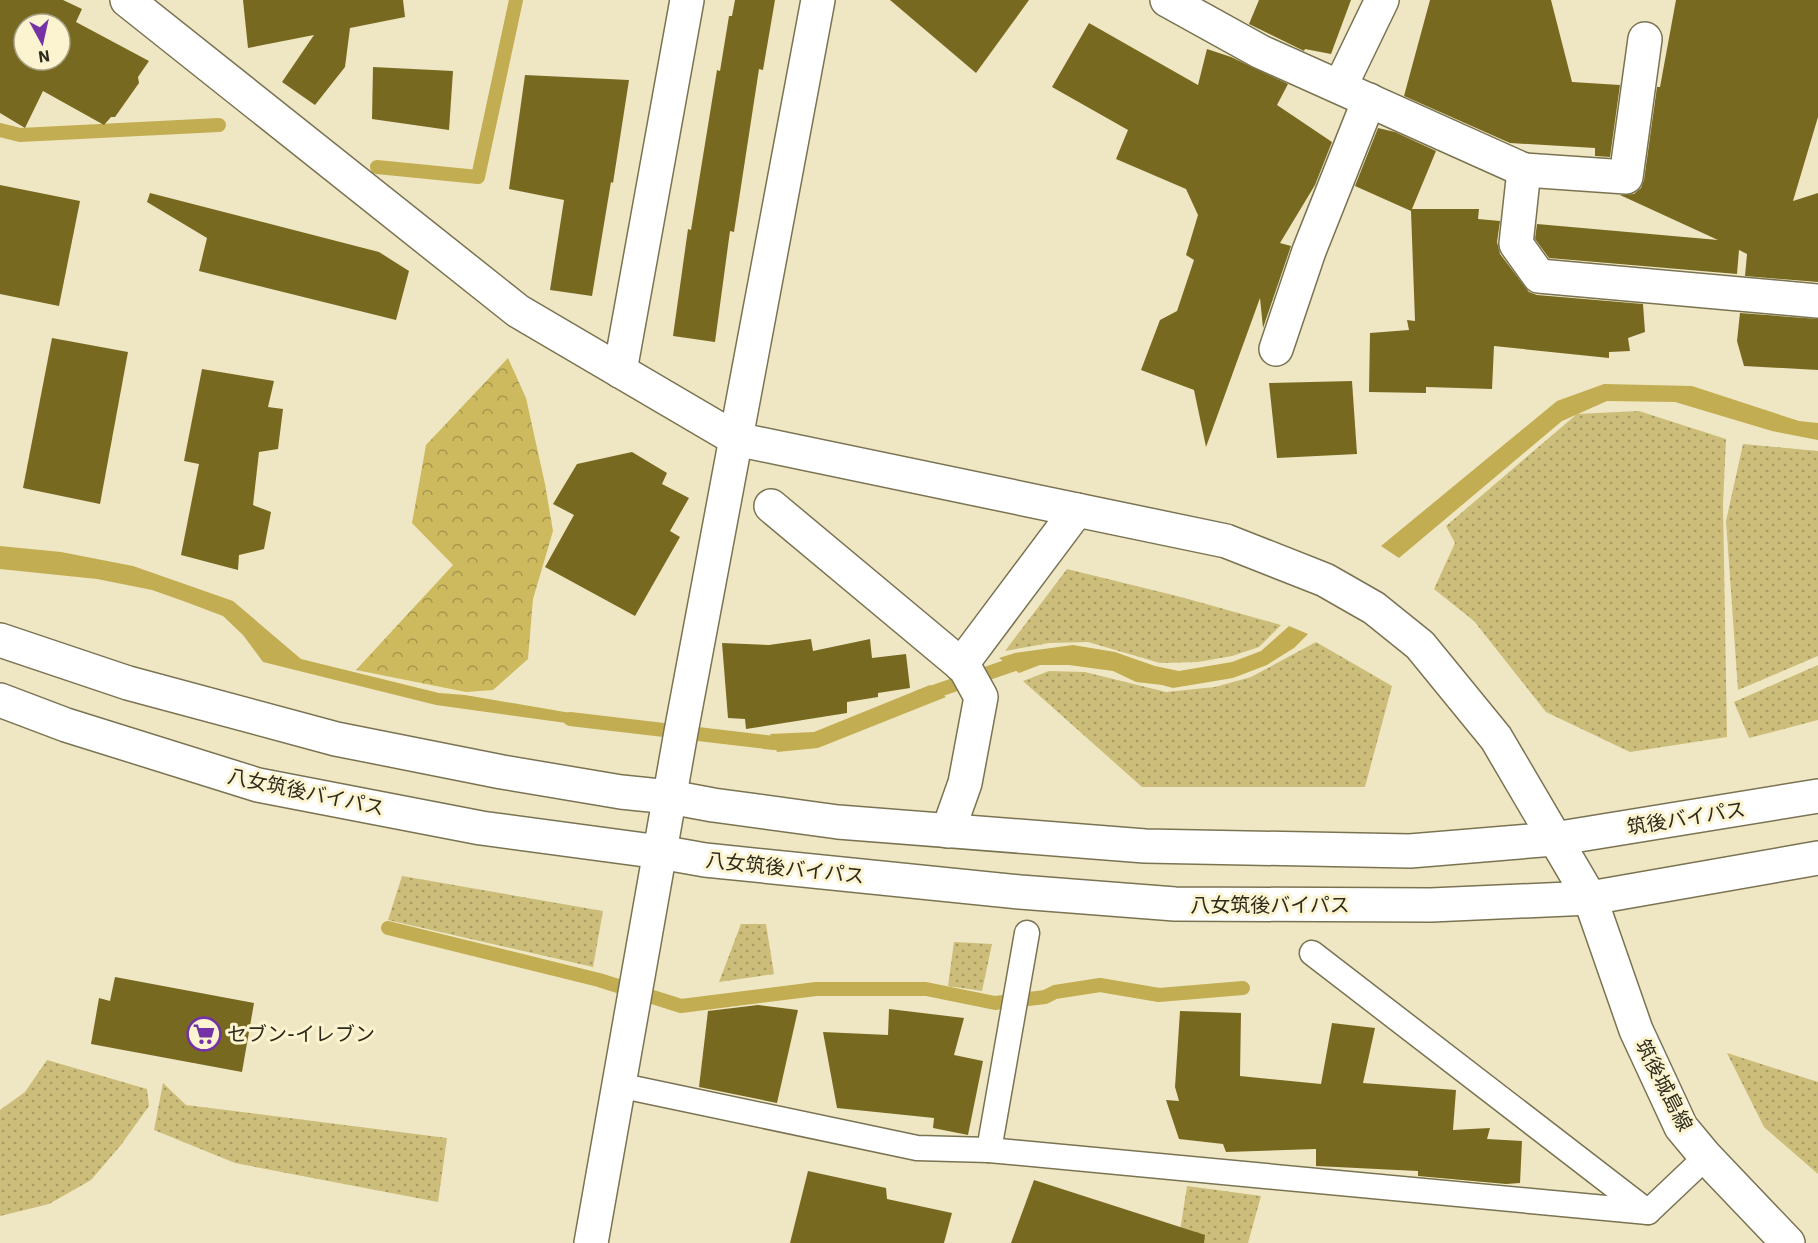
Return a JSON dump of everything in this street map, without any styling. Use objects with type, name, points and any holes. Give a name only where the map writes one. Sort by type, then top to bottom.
[{"type":"main road","name":"筑後城島線","points":[[127,0],[518,311],[736,439],[1226,541],[1325,580],[1374,608],[1420,645],[1496,738],[1590,898],[1636,1030],[1681,1127],[1706,1157],[1788,1243]]},
{"type":"main road","points":[[620,371],[687,0]]},
{"type":"main road","points":[[591,1243],[670,797],[819,0]]},
{"type":"main road","points":[[1167,0],[1261,52],[1524,170],[1626,177],[1645,39]]},
{"type":"main road","points":[[1276,349],[1309,251],[1382,0]]},
{"type":"main road","points":[[1524,170],[1516,244],[1539,276],[1818,301]]},
{"type":"main road","points":[[771,506],[965,668],[981,697],[965,783],[948,831]]},
{"type":"main road","points":[[961,665],[1077,510]]},
{"type":"main road","points":[[0,640],[128,683],[336,739],[502,772],[621,792],[670,797],[713,806],[838,822],[1145,846],[1410,850],[1554,839]]},
{"type":"main road","name":"八女筑後バイパス","points":[[0,700],[66,725],[258,785],[481,828],[705,860],[1009,891],[1175,904],[1431,906],[1590,898]]},
{"type":"main road","name":"筑後バイパス","points":[[1554,839],[1818,796]]},
{"type":"main road","points":[[1590,898],[1818,858]]},
{"type":"lane","points":[[989,1150],[1027,933]]},
{"type":"lane","points":[[1312,953],[1648,1212]]},
{"type":"lane","points":[[618,1085],[917,1148],[989,1150],[1648,1212],[1706,1157]]},
{"type":"shaded area","points":[[1604,384],[1692,386],[1799,421],[1818,423],[1818,440],[1772,431],[1675,402],[1607,401],[1562,421],[1399,558],[1381,546],[1557,401]]},
{"type":"shaded area","points":[[1639,411],[1726,439],[1723,504],[1727,737],[1630,752],[1546,712],[1474,621],[1434,589],[1455,543],[1446,526],[1577,414]]},
{"type":"shaded area","points":[[1743,444],[1818,451],[1818,656],[1738,690],[1726,521]]},
{"type":"shaded area","points":[[0,546],[61,552],[133,566],[233,601],[301,659],[439,693],[465,695],[588,716],[588,726],[436,705],[263,662],[243,635],[223,616],[152,590],[97,579],[0,569]]},
{"type":"shaded area","points":[[1067,569],[1281,625],[1259,647],[1232,656],[1198,662],[1160,663],[1088,642],[1049,643],[1005,651]]},
{"type":"shaded area","points":[[1289,626],[1308,634],[1294,648],[1267,665],[1233,678],[1173,688],[1136,682],[1113,671],[1069,665],[1040,665],[1019,673],[999,658],[1015,653],[1073,645],[1115,652],[1155,666],[1179,671],[1232,662],[1261,651]]},
{"type":"shaded area","points":[[1316,642],[1392,686],[1365,787],[1142,787],[1023,681],[1049,671],[1085,672],[1166,692],[1215,687],[1251,677]]},
{"type":"shaded area","points":[[1818,665],[1818,720],[1749,738],[1734,702]]},
{"type":"shaded area","points":[[930,685],[946,697],[818,748],[777,752],[770,734],[814,732]]},
{"type":"shaded area","points":[[402,876],[603,911],[593,967],[388,920]]},
{"type":"shaded area","points":[[741,924],[766,924],[774,974],[719,982]]},
{"type":"shaded area","points":[[954,942],[992,944],[982,991],[948,986]]},
{"type":"shaded area","points":[[1727,1053],[1818,1082],[1818,1174],[1764,1127]]},
{"type":"shaded area","points":[[47,1060],[147,1089],[149,1106],[121,1145],[91,1180],[49,1204],[0,1216],[0,1110],[25,1092]]},
{"type":"shaded area","points":[[163,1083],[186,1105],[447,1138],[438,1202],[235,1163],[154,1130]]},
{"type":"shaded area","points":[[1187,1186],[1261,1196],[1248,1243],[1175,1243],[1180,1231]]},
{"type":"green space","points":[[508,358],[526,398],[553,531],[533,599],[528,659],[493,690],[466,692],[356,670],[453,565],[412,523],[426,445]]},
{"type":"building","points":[[0,0],[63,0],[82,9],[76,22],[149,61],[138,77],[139,83],[115,117],[111,117],[104,125],[43,91],[25,128],[0,113]]},
{"type":"building","points":[[243,0],[403,0],[405,17],[350,28],[345,67],[315,105],[282,82],[314,35],[248,48]]},
{"type":"building","points":[[735,0],[775,0],[763,70],[759,69],[734,232],[730,231],[715,342],[673,336],[688,229],[691,230],[717,70],[720,71],[729,16],[732,16]]},
{"type":"building","points":[[890,0],[1029,0],[976,73]]},
{"type":"building","points":[[1259,0],[1351,0],[1331,54],[1305,49],[1304,51],[1249,24]]},
{"type":"building","points":[[1430,0],[1551,0],[1572,82],[1620,85],[1610,157],[1595,156],[1595,148],[1510,143],[1404,96]]},
{"type":"building","points":[[1676,0],[1818,0],[1818,117],[1793,201],[1818,193],[1818,282],[1745,276],[1747,254],[1739,250],[1737,274],[1549,258],[1535,239],[1537,224],[1718,240],[1620,195],[1634,194],[1641,188],[1644,180],[1657,87],[1660,87]]},
{"type":"building","points":[[1089,23],[1198,85],[1207,49],[1231,57],[1288,84],[1277,105],[1332,142],[1315,185],[1280,243],[1291,246],[1263,328],[1260,298],[1206,447],[1194,390],[1141,370],[1160,320],[1177,311],[1194,260],[1186,255],[1198,215],[1186,189],[1116,159],[1128,130],[1052,87]]},
{"type":"building","points":[[373,67],[453,71],[449,130],[372,119]]},
{"type":"building","points":[[525,75],[629,80],[592,296],[550,290],[564,200],[509,189]]},
{"type":"building","points":[[1378,128],[1395,132],[1436,151],[1412,209],[1479,209],[1478,219],[1500,221],[1497,242],[1500,254],[1529,292],[1537,295],[1643,304],[1645,332],[1628,338],[1630,351],[1609,352],[1609,358],[1494,346],[1492,389],[1426,387],[1426,393],[1369,392],[1370,333],[1409,330],[1407,320],[1415,321],[1411,211],[1355,186]]},
{"type":"building","points":[[0,185],[80,201],[59,306],[0,294]]},
{"type":"building","points":[[150,193],[379,252],[409,271],[396,320],[199,271],[207,238],[147,202]]},
{"type":"building","points":[[1740,313],[1818,319],[1818,370],[1744,366],[1737,341]]},
{"type":"building","points":[[52,338],[128,352],[100,504],[23,488]]},
{"type":"building","points":[[202,369],[274,381],[268,407],[283,409],[278,449],[259,452],[253,505],[271,512],[264,549],[239,555],[238,570],[181,555],[199,464],[184,461]]},
{"type":"building","points":[[1352,381],[1357,454],[1277,458],[1269,383]]},
{"type":"building","points":[[632,452],[667,473],[662,484],[689,498],[670,531],[680,537],[635,616],[545,567],[574,515],[553,504],[577,464]]},
{"type":"building","points":[[811,639],[813,651],[870,639],[872,658],[906,654],[910,688],[878,693],[878,697],[847,702],[847,713],[746,729],[745,719],[728,718],[722,643],[769,645]]},
{"type":"building","points":[[115,977],[254,1003],[242,1072],[91,1044],[99,998],[110,1001]]},
{"type":"building","points":[[758,1005],[798,1010],[777,1103],[699,1087],[708,1011]]},
{"type":"building","points":[[889,1009],[964,1018],[954,1055],[983,1061],[968,1135],[933,1128],[934,1118],[837,1108],[823,1032],[888,1035]]},
{"type":"building","points":[[1180,1011],[1241,1013],[1240,1076],[1321,1084],[1332,1023],[1375,1028],[1363,1083],[1456,1090],[1453,1130],[1490,1128],[1487,1139],[1522,1141],[1520,1183],[1506,1184],[1418,1176],[1418,1171],[1316,1166],[1316,1149],[1226,1152],[1223,1144],[1179,1139],[1166,1100],[1179,1101],[1175,1087]]},
{"type":"building","points":[[808,1171],[886,1188],[887,1199],[952,1213],[944,1243],[790,1243]]},
{"type":"building","points":[[1034,1180],[1205,1235],[1204,1243],[1011,1243]]},
{"type":"waterway","points":[[377,167],[478,177],[516,0]]},
{"type":"waterway","points":[[0,130],[20,135],[219,125]]},
{"type":"waterway","points":[[919,697],[1026,660]]},
{"type":"waterway","points":[[570,719],[774,743],[792,742]]},
{"type":"waterway","points":[[388,928],[599,980],[681,1006],[816,989],[926,989],[995,1003],[1045,997],[1055,992],[1100,985],[1159,995],[1243,988]]},
{"type":"place","name":"セブン-イレブン","points":[[204,1034]]}]
